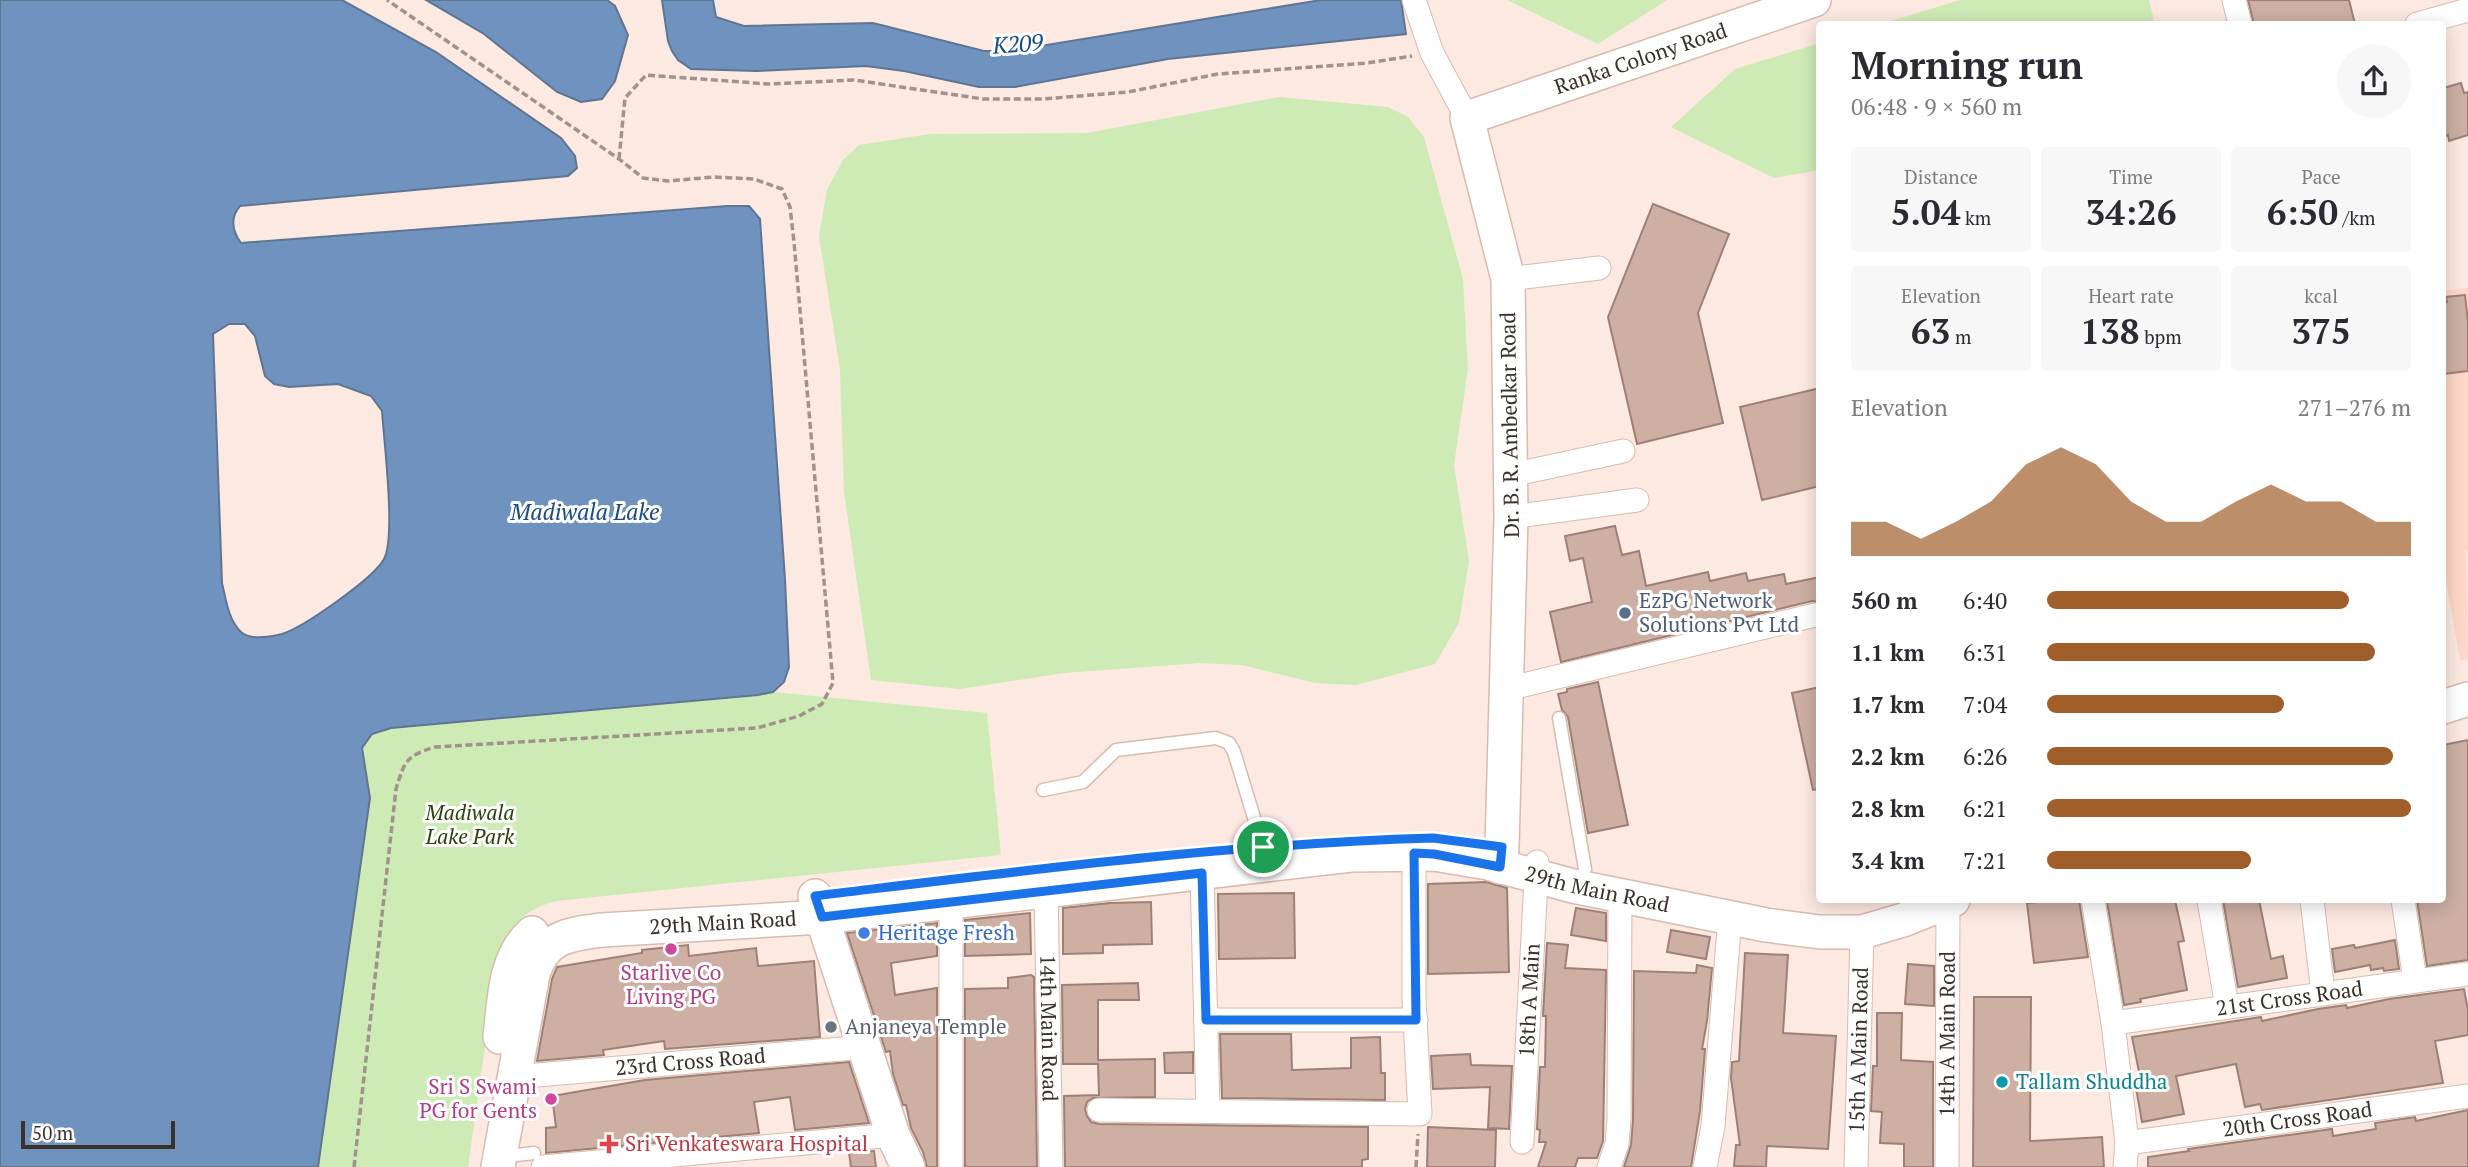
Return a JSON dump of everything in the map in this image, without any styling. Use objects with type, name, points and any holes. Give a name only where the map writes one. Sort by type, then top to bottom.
[{"type":"main road","name":"Ranka Colony Road","points":[[1467,118],[1815,0]]},
{"type":"main road","name":"Dr. B. R. Ambedkar Road","points":[[1467,118],[1508,279],[1511,517],[1501,857]]},
{"type":"main road","points":[[2446,687],[2468,680]]},
{"type":"main road","points":[[2446,707],[2468,699]]},
{"type":"main road","name":"29th Main Road","points":[[493,1164],[514,1077],[537,959],[545,950],[569,935],[818,906],[1189,852],[1433,838],[1620,895],[1821,932],[1862,932],[1903,905]]},
{"type":"main road","name":"29th Main Road","points":[[493,1164],[508,975],[519,949],[529,935],[544,925],[562,919],[951,902],[1351,855],[1414,853],[1501,857]]},
{"type":"main road","name":"29th Main Road","points":[[1537,869],[1585,869],[1823,914],[1856,914],[1922,903]]},
{"type":"main road","points":[[818,906],[893,1135],[908,1167]]},
{"type":"street","name":"Dr. B. R. Ambedkar Road","points":[[1413,0],[1432,54],[1467,118]]},
{"type":"street","points":[[2234,0],[2240,21]]},
{"type":"street","points":[[2428,21],[2468,10]]},
{"type":"street","points":[[1508,279],[1599,268]]},
{"type":"street","points":[[1511,475],[1623,451]]},
{"type":"street","points":[[1511,517],[1637,500]]},
{"type":"street","points":[[1507,689],[1816,615]]},
{"type":"street","points":[[1099,1110],[1420,1114],[1414,853]]},
{"type":"street","name":"18th A Main","points":[[1522,1142],[1537,869]]},
{"type":"street","points":[[1202,873],[1208,1110]]},
{"type":"street","name":"14th Main Road","points":[[1046,890],[1051,1167]]},
{"type":"street","points":[[1609,1167],[1616,1144],[1619,1119],[1620,895]]},
{"type":"street","points":[[951,902],[951,1167]]},
{"type":"street","name":"14th A Main Road","points":[[1947,1167],[1950,903]]},
{"type":"street","points":[[2093,903],[2113,1023],[2127,1143],[2126,1167]]},
{"type":"street","points":[[2210,903],[2227,1007]]},
{"type":"street","points":[[2312,903],[2323,993]]},
{"type":"street","points":[[2403,903],[2415,980]]},
{"type":"street","points":[[1705,1167],[1713,1126],[1730,917]]},
{"type":"street","name":"15th A Main Road","points":[[1856,1167],[1862,932]]},
{"type":"street","name":"21st Cross Road","points":[[2113,1023],[2468,974]]},
{"type":"street","points":[[1206,1020],[1416,1020]]},
{"type":"street","name":"23rd Cross Road","points":[[514,1077],[865,1047]]},
{"type":"street","name":"20th Cross Road","points":[[2127,1143],[2468,1096]]},
{"type":"street","points":[[538,1160],[893,1135]]},
{"type":"lane","points":[[1559,718],[1585,869]]},
{"type":"lane","points":[[1043,790],[1083,782],[1116,750],[1216,738],[1229,743],[1234,752],[1263,847]]},
{"type":"lane","points":[[493,1164],[538,1160]]},
{"type":"path","points":[[354,1167],[396,789],[405,762],[413,754],[435,747],[757,728],[799,716],[822,704],[833,682],[790,207],[782,189],[754,179],[714,177],[667,181],[643,178],[387,0]]},
{"type":"path","points":[[619,159],[625,98],[646,75],[768,84],[853,80],[983,99],[1043,99],[1128,92],[1217,74],[1367,63],[1432,54]]},
{"type":"path","points":[[1416,1167],[1420,1114]]},
{"type":"shaded area","points":[[2468,288],[2468,659],[2460,661],[2446,580],[2446,291]]},
{"type":"green space","points":[[1507,0],[1667,0],[1598,44]]},
{"type":"green space","points":[[1960,0],[2149,0],[2154,21],[1891,21]]},
{"type":"green space","points":[[1816,44],[1816,171],[1774,178],[1671,127],[1735,69]]},
{"type":"green space","points":[[1279,97],[1388,107],[1408,117],[1424,137],[1463,279],[1468,369],[1454,465],[1469,561],[1459,623],[1435,664],[1356,685],[1315,683],[1242,665],[1201,663],[1064,673],[960,689],[871,680],[844,492],[840,370],[819,236],[827,190],[843,160],[859,145],[930,134],[1087,133]]},
{"type":"green space","name":"Madiwala Lake Park","points":[[773,692],[987,713],[1001,855],[557,901],[537,908],[513,927],[498,955],[468,1167],[318,1167],[370,798],[362,747],[372,734],[391,728]]},
{"type":"water","name":"Madiwala Lake","points":[[0,0],[342,0],[436,52],[561,138],[575,156],[577,168],[568,176],[240,206],[233,224],[241,243],[749,206],[760,219],[785,579],[789,667],[784,682],[773,692],[758,695],[391,728],[372,734],[362,748],[370,798],[318,1167],[0,1167]],"holes":[[[229,324],[245,324],[255,336],[265,376],[274,384],[289,387],[338,384],[371,396],[382,411],[388,488],[387,548],[378,567],[338,601],[306,622],[282,634],[261,638],[245,635],[233,622],[222,583],[213,334]]]},
{"type":"water","points":[[426,0],[607,0],[615,6],[628,35],[615,81],[602,99],[581,102],[557,92],[484,34]]},
{"type":"water","points":[[662,0],[713,0],[716,17],[744,26],[873,23],[984,51],[1010,51],[1321,0],[1401,0],[1406,34],[1168,59],[1015,87],[979,87],[866,66],[756,71],[691,69],[678,60],[672,51]]},
{"type":"building","points":[[2248,0],[2349,0],[2354,21],[2253,21]]},
{"type":"building","points":[[2461,83],[2464,93],[2468,92],[2468,135],[2449,141],[2448,135],[2446,136],[2446,87]]},
{"type":"building","points":[[1653,204],[1729,234],[1698,313],[1723,423],[1637,444],[1608,317]]},
{"type":"building","points":[[2465,295],[2468,371],[2446,374],[2446,297]]},
{"type":"building","points":[[1816,389],[1816,487],[1762,500],[1740,407]]},
{"type":"building","points":[[1615,526],[1622,555],[1639,551],[1646,586],[1708,572],[1710,581],[1746,573],[1748,581],[1784,574],[1786,584],[1816,578],[1816,602],[1561,662],[1550,612],[1592,602],[1583,558],[1570,561],[1565,536]]},
{"type":"building","points":[[1598,682],[1628,825],[1588,833],[1568,717],[1562,710],[1558,694],[1567,692],[1567,689]]},
{"type":"building","points":[[1816,688],[1816,790],[1813,790],[1792,693]]},
{"type":"building","points":[[2468,740],[2468,960],[2427,966],[2417,903],[2446,903],[2446,744]]},
{"type":"building","points":[[1486,882],[1507,888],[1509,972],[1428,974],[1428,884]]},
{"type":"building","points":[[1294,893],[1295,958],[1219,959],[1218,894]]},
{"type":"building","points":[[1151,902],[1152,944],[1103,945],[1103,953],[1063,954],[1063,908]]},
{"type":"building","points":[[2027,903],[2079,903],[2088,957],[2034,963]]},
{"type":"building","points":[[2107,903],[2176,903],[2184,941],[2178,942],[2187,990],[2140,999],[2141,1002],[2124,1005]]},
{"type":"building","points":[[2224,903],[2260,903],[2271,959],[2283,956],[2287,978],[2238,987]]},
{"type":"building","points":[[1576,908],[1606,913],[1606,941],[1571,935]]},
{"type":"building","points":[[1030,913],[1031,954],[965,956],[965,920]]},
{"type":"building","points":[[937,923],[937,956],[891,963],[895,995],[937,988],[937,1167],[927,1167],[911,1128],[906,1105],[903,1105],[893,1074],[890,1051],[886,1052],[847,933]]},
{"type":"building","points":[[1671,930],[1710,937],[1706,959],[1667,952]]},
{"type":"building","points":[[2395,940],[2399,969],[2371,970],[2370,965],[2335,972],[2332,949],[2354,945],[2355,948]]},
{"type":"building","points":[[1547,943],[1568,945],[1565,968],[1606,970],[1603,1141],[1597,1158],[1578,1158],[1575,1167],[1538,1167],[1546,1142],[1539,1142],[1540,1130],[1537,1129],[1540,1067],[1545,1067],[1546,1016],[1543,1016]]},
{"type":"building","points":[[688,945],[689,956],[756,948],[758,966],[814,961],[820,1037],[665,1049],[664,1041],[603,1050],[604,1055],[537,1061],[552,979],[557,967],[642,953],[642,950]]},
{"type":"building","points":[[1745,953],[1788,955],[1783,1033],[1836,1036],[1828,1149],[1767,1146],[1766,1167],[1734,1166],[1736,1145],[1740,1145],[1731,1078],[1732,1062],[1739,1061]]},
{"type":"building","points":[[1908,964],[1934,966],[1934,1006],[1905,1004]]},
{"type":"building","points":[[1697,965],[1712,968],[1702,1049],[1705,1049],[1700,1111],[1691,1167],[1624,1167],[1631,1145],[1633,1120],[1634,971],[1696,973]]},
{"type":"building","points":[[1031,975],[1034,977],[1037,1167],[965,1167],[965,989],[1008,988],[1008,978]]},
{"type":"building","points":[[1138,983],[1139,1000],[1098,1000],[1098,1060],[1155,1059],[1155,1097],[1093,1098],[1087,1102],[1085,1109],[1091,1122],[1368,1127],[1368,1159],[1362,1160],[1362,1167],[1065,1167],[1064,1096],[1099,1095],[1098,1064],[1063,1064],[1062,985]]},
{"type":"building","points":[[2464,989],[2468,1010],[2468,1035],[2435,1041],[2443,1083],[2262,1110],[2260,1104],[2245,1107],[2236,1064],[2176,1076],[2184,1114],[2142,1122],[2136,1088],[2142,1087],[2132,1037],[2261,1017],[2262,1021],[2318,1009],[2346,1005],[2347,1008],[2389,999]]},
{"type":"building","name":"Tallam Shuddha","points":[[1974,997],[2031,997],[2030,1141],[2102,1137],[2104,1167],[1973,1167]]},
{"type":"building","points":[[1877,1013],[1902,1013],[1901,1060],[1933,1062],[1933,1167],[1904,1167],[1904,1144],[1880,1143],[1882,1112],[1871,1111],[1873,1066],[1877,1066]]},
{"type":"building","points":[[1220,1034],[1291,1034],[1292,1070],[1351,1068],[1351,1038],[1380,1037],[1381,1073],[1385,1073],[1385,1100],[1222,1098]]},
{"type":"building","points":[[1193,1052],[1193,1073],[1165,1073],[1164,1053]]},
{"type":"building","points":[[1470,1054],[1471,1065],[1512,1066],[1509,1129],[1488,1128],[1490,1087],[1433,1089],[1431,1056]]},
{"type":"building","points":[[849,1062],[869,1123],[795,1130],[790,1097],[754,1102],[759,1133],[546,1153],[546,1128],[556,1127],[552,1096],[645,1080]]},
{"type":"building","points":[[2468,1110],[2468,1167],[2148,1167],[2148,1157],[2189,1151],[2188,1149],[2332,1129],[2333,1136],[2376,1129],[2375,1123],[2415,1117],[2416,1121]]},
{"type":"building","points":[[1428,1127],[1496,1130],[1495,1167],[1427,1167]]},
{"type":"building","points":[[874,1151],[876,1167],[851,1167],[849,1153]]},
{"type":"place","name":"EzPG Network Solutions Pvt Ltd","points":[[1625,613]]},
{"type":"place","name":"Heritage Fresh","points":[[864,933]]},
{"type":"place","name":"Starlive Co Living PG","points":[[671,949]]},
{"type":"place","name":"Anjaneya Temple","points":[[831,1027]]},
{"type":"place","name":"Tallam Shuddha","points":[[2002,1082]]},
{"type":"place","name":"Sri S Swami PG for Gents","points":[[551,1099]]},
{"type":"place","name":"Sri Venkateswara Hospital","points":[[609,1144]]},
{"type":"route","points":[[1433,838],[1502,847],[1500,867],[1434,854],[1414,853],[1416,1020],[1206,1020],[1202,873],[822,917],[815,896],[1202,851],[1263,847],[1433,838]]},
{"type":"water label","name":"K209","points":[[1018,44]]}]
